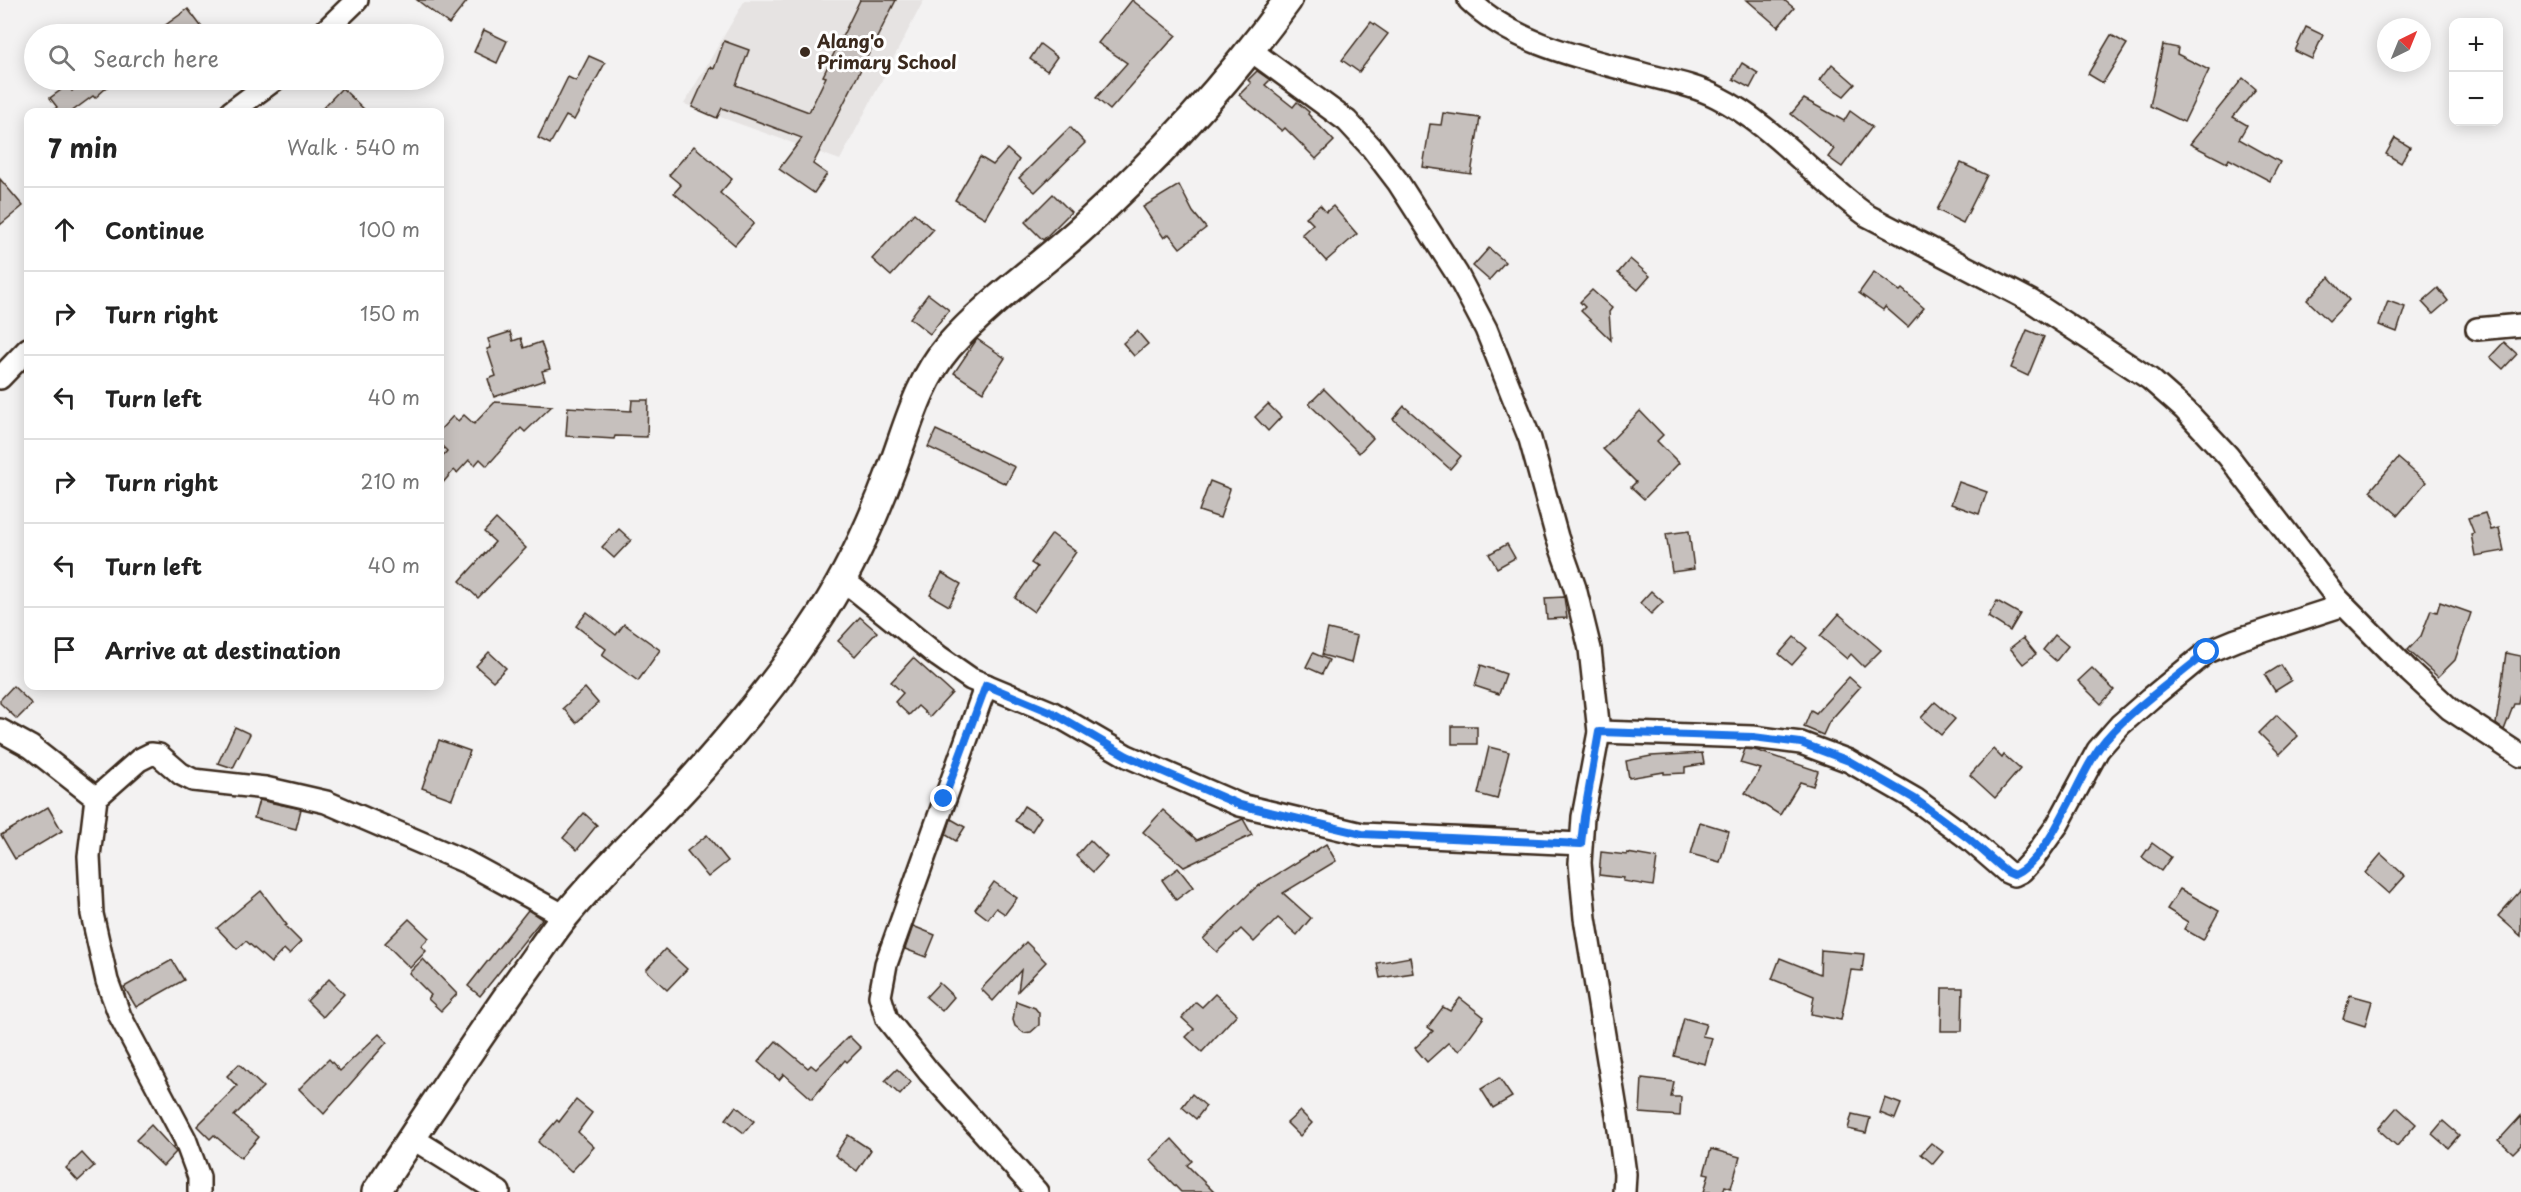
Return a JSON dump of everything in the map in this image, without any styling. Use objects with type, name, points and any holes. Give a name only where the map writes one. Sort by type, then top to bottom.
[{"type":"street","points":[[332,24],[357,0]]},
{"type":"street","points":[[376,1192],[496,1012],[565,916],[634,839],[689,784],[766,693],[814,626],[842,579],[890,475],[913,409],[928,378],[946,350],[987,307],[1078,232],[1133,180],[1178,133],[1250,49],[1288,0]]},
{"type":"street","points":[[1469,0],[1491,20],[1515,33],[1568,54],[1688,85],[1719,98],[1776,138],[1845,200],[1868,216],[2031,301],[2150,379],[2185,410],[2228,456],[2344,605],[2450,710],[2521,756]]},
{"type":"street","points":[[1250,49],[1347,121],[1372,147],[1398,182],[1440,248],[1486,329],[1530,438],[1557,537],[1575,588],[1590,649],[1599,732],[1584,817],[1580,863],[1585,918],[1611,1066],[1625,1174],[1624,1192]]},
{"type":"street","points":[[236,108],[261,90]]},
{"type":"street","points":[[2477,328],[2521,325]]},
{"type":"street","points":[[0,378],[24,353]]},
{"type":"street","points":[[842,579],[938,656],[971,679],[1053,713],[1127,756],[1240,805],[1362,834],[1581,844]]},
{"type":"street","points":[[1599,732],[1753,737],[1801,743],[1849,761],[1915,799],[1969,839],[2007,872],[2014,875],[2022,871],[2033,859],[2058,824],[2098,750],[2120,725],[2207,652],[2236,640],[2344,605]]},
{"type":"street","points":[[986,685],[886,963],[880,996],[887,1019],[915,1054],[1037,1192]]},
{"type":"street","points":[[0,730],[31,747],[96,798]]},
{"type":"street","points":[[199,1192],[199,1177],[185,1139],[120,1016],[107,981],[92,914],[89,856],[96,798],[139,760],[151,754],[159,754],[181,774],[193,780],[265,788],[326,802],[466,862],[565,916]]},
{"type":"street","points":[[412,1138],[499,1192]]},
{"type":"shaded area","name":"Alang'o Primary School","points":[[745,0],[924,0],[840,160],[684,104]]},
{"type":"building","points":[[417,0],[468,0],[449,24]]},
{"type":"building","points":[[860,0],[896,0],[813,164],[827,174],[814,193],[779,169],[802,138],[722,108],[717,118],[692,107],[710,67],[714,69],[724,41],[749,50],[736,85],[809,112],[826,77],[823,76]]},
{"type":"building","points":[[1132,0],[1176,35],[1110,110],[1096,98],[1127,63],[1098,43]]},
{"type":"building","points":[[1747,0],[1784,0],[1794,8],[1778,27]]},
{"type":"building","points":[[188,9],[199,24],[167,24]]},
{"type":"building","points":[[1371,22],[1388,34],[1359,72],[1342,60]]},
{"type":"building","points":[[2306,27],[2323,35],[2312,59],[2295,51]]},
{"type":"building","points":[[484,30],[507,41],[497,63],[474,52]]},
{"type":"building","points":[[2111,35],[2127,44],[2103,83],[2088,74]]},
{"type":"building","points":[[1040,44],[1057,57],[1047,71],[1030,59]]},
{"type":"building","points":[[2163,45],[2178,48],[2177,54],[2209,70],[2184,122],[2150,106]]},
{"type":"building","points":[[589,56],[605,63],[574,120],[566,116],[550,144],[538,138],[568,77],[576,81]]},
{"type":"building","points":[[1742,63],[1758,73],[1750,88],[1733,79]]},
{"type":"building","points":[[1832,64],[1855,84],[1844,96],[1820,80]]},
{"type":"building","points":[[1257,71],[1270,80],[1265,85],[1293,107],[1297,102],[1309,112],[1308,114],[1334,141],[1316,159],[1285,128],[1282,131],[1239,95],[1251,83],[1248,80]]},
{"type":"building","points":[[2243,78],[2256,89],[2233,117],[2247,125],[2239,139],[2280,162],[2270,181],[2229,159],[2227,163],[2190,144]]},
{"type":"building","points":[[61,90],[104,90],[95,98],[93,96],[76,108],[56,108],[50,98]]},
{"type":"building","points":[[340,90],[344,90],[363,108],[323,108]]},
{"type":"building","points":[[1804,99],[1844,121],[1850,111],[1872,127],[1842,167],[1828,157],[1834,149],[1791,114]]},
{"type":"building","points":[[1443,113],[1480,118],[1471,174],[1423,167],[1430,124],[1441,125]]},
{"type":"building","points":[[1070,127],[1085,143],[1035,192],[1019,178]]},
{"type":"building","points":[[2395,138],[2410,147],[2401,163],[2386,154]]},
{"type":"building","points":[[694,146],[732,179],[720,193],[754,223],[735,245],[674,193],[681,185],[669,175]]},
{"type":"building","points":[[1007,149],[1019,160],[985,218],[955,200],[980,157],[993,165]]},
{"type":"building","points":[[1961,163],[1987,175],[1963,223],[1937,210]]},
{"type":"building","points":[[0,179],[23,206],[0,225]]},
{"type":"building","points":[[1179,185],[1193,212],[1206,228],[1180,248],[1169,234],[1164,238],[1143,207]]},
{"type":"building","points":[[1053,194],[1071,212],[1043,240],[1025,222]]},
{"type":"building","points":[[1320,205],[1326,212],[1333,206],[1357,234],[1326,261],[1302,234],[1313,224],[1306,217]]},
{"type":"building","points":[[914,213],[933,230],[891,276],[872,259]]},
{"type":"building","points":[[1489,248],[1505,262],[1489,280],[1473,266]]},
{"type":"building","points":[[1630,259],[1650,276],[1638,290],[1618,273]]},
{"type":"building","points":[[1874,272],[1900,291],[1902,289],[1924,308],[1908,327],[1885,307],[1883,310],[1859,293]]},
{"type":"building","points":[[2329,277],[2349,300],[2329,321],[2307,300]]},
{"type":"building","points":[[2438,288],[2448,301],[2433,314],[2422,302]]},
{"type":"building","points":[[1592,290],[1612,308],[1609,312],[1611,340],[1581,311],[1585,307],[1580,302]]},
{"type":"building","points":[[928,294],[949,310],[930,334],[910,318]]},
{"type":"building","points":[[2388,301],[2405,307],[2397,332],[2379,325]]},
{"type":"building","points":[[2027,330],[2044,337],[2028,376],[2011,368]]},
{"type":"building","points":[[1137,331],[1148,344],[1134,356],[1123,343]]},
{"type":"building","points":[[510,332],[513,341],[521,338],[524,348],[541,342],[550,369],[542,371],[545,380],[494,397],[488,379],[496,376],[487,349],[491,348],[488,339]]},
{"type":"building","points":[[977,339],[1005,358],[983,392],[954,373]]},
{"type":"building","points":[[2504,342],[2517,354],[2503,369],[2490,357]]},
{"type":"building","points":[[1324,389],[1373,438],[1359,453],[1309,404]]},
{"type":"building","points":[[632,400],[648,400],[647,437],[615,436],[614,439],[566,436],[568,407],[631,411]]},
{"type":"building","points":[[495,402],[552,406],[525,432],[521,428],[487,466],[480,459],[475,465],[469,460],[457,473],[454,470],[444,481],[444,454],[447,451],[444,448],[444,426],[453,416],[458,421],[464,415],[474,424]]},
{"type":"building","points":[[1268,404],[1281,417],[1268,431],[1255,417]]},
{"type":"building","points":[[1404,406],[1461,456],[1450,469],[1393,419]]},
{"type":"building","points":[[1640,411],[1663,435],[1657,441],[1679,463],[1644,499],[1631,487],[1636,482],[1603,449]]},
{"type":"building","points":[[936,430],[1015,467],[1006,484],[928,447]]},
{"type":"building","points":[[2398,458],[2426,482],[2398,515],[2370,491]]},
{"type":"building","points":[[1210,481],[1230,489],[1220,518],[1199,511]]},
{"type":"building","points":[[1959,482],[1987,492],[1979,514],[1951,504]]},
{"type":"building","points":[[2485,513],[2491,530],[2499,528],[2504,551],[2475,556],[2471,534],[2474,533],[2468,518]]},
{"type":"building","points":[[496,519],[526,548],[478,598],[460,581],[495,542],[484,532]]},
{"type":"building","points":[[619,529],[631,540],[614,558],[602,547]]},
{"type":"building","points":[[1689,531],[1694,569],[1672,572],[1666,534]]},
{"type":"building","points":[[1052,534],[1076,552],[1034,612],[1015,598],[1037,567],[1031,563]]},
{"type":"building","points":[[1507,544],[1515,558],[1497,568],[1489,554]]},
{"type":"building","points":[[942,573],[961,584],[949,606],[930,595]]},
{"type":"building","points":[[1651,591],[1663,602],[1651,614],[1640,603]]},
{"type":"building","points":[[1564,597],[1567,618],[1547,619],[1545,598]]},
{"type":"building","points":[[1997,601],[2020,614],[2010,631],[1988,617]]},
{"type":"building","points":[[2440,602],[2471,613],[2455,660],[2438,677],[2408,650],[2421,636],[2431,610],[2437,612]]},
{"type":"building","points":[[587,612],[616,635],[624,624],[660,650],[638,681],[602,655],[606,649],[576,626]]},
{"type":"building","points":[[1839,614],[1881,650],[1864,667],[1851,654],[1847,659],[1820,636]]},
{"type":"building","points":[[860,617],[877,632],[855,656],[838,641]]},
{"type":"building","points":[[1328,629],[1357,636],[1351,663],[1322,655]]},
{"type":"building","points":[[2055,635],[2068,646],[2056,661],[2043,650]]},
{"type":"building","points":[[1794,637],[1807,648],[1792,665],[1779,654]]},
{"type":"building","points":[[2023,638],[2036,654],[2023,664],[2010,648]]},
{"type":"building","points":[[489,652],[506,668],[493,681],[476,666]]},
{"type":"building","points":[[1313,653],[1329,660],[1322,674],[1306,667]]},
{"type":"building","points":[[2506,653],[2521,656],[2521,685],[2518,704],[2514,704],[2504,730],[2496,724]]},
{"type":"building","points":[[913,658],[952,693],[930,717],[918,706],[909,715],[895,702],[903,693],[891,682]]},
{"type":"building","points":[[1481,665],[1506,674],[1499,694],[1475,686]]},
{"type":"building","points":[[2281,665],[2291,681],[2275,691],[2265,675]]},
{"type":"building","points":[[2092,668],[2114,690],[2101,704],[2078,681]]},
{"type":"building","points":[[1849,677],[1860,687],[1829,722],[1823,735],[1804,727],[1811,710],[1816,713]]},
{"type":"building","points":[[13,686],[32,704],[17,719],[0,703],[0,700]]},
{"type":"building","points":[[585,688],[598,703],[576,723],[563,708]]},
{"type":"building","points":[[1935,702],[1955,719],[1941,735],[1921,718]]},
{"type":"building","points":[[2277,715],[2298,736],[2280,754],[2259,733]]},
{"type":"building","points":[[1452,726],[1477,726],[1477,744],[1452,744]]},
{"type":"building","points":[[235,727],[250,734],[233,768],[218,763]]},
{"type":"building","points":[[439,740],[470,751],[452,799],[422,788]]},
{"type":"building","points":[[1489,747],[1509,752],[1497,799],[1478,794]]},
{"type":"building","points":[[1745,749],[1755,750],[1818,771],[1813,786],[1800,782],[1780,815],[1745,793],[1761,769],[1740,763]]},
{"type":"building","points":[[1993,749],[2002,758],[2004,755],[2020,769],[1995,798],[1970,775]]},
{"type":"building","points":[[1702,753],[1704,764],[1685,767],[1685,773],[1664,774],[1664,772],[1629,778],[1626,761],[1651,756]]},
{"type":"building","points":[[259,800],[301,809],[296,829],[254,818]]},
{"type":"building","points":[[1024,806],[1041,817],[1032,831],[1015,821]]},
{"type":"building","points":[[48,807],[62,831],[15,859],[1,835]]},
{"type":"building","points":[[1163,810],[1197,840],[1243,819],[1252,835],[1184,867],[1143,832]]},
{"type":"building","points":[[584,813],[597,825],[577,850],[563,838]]},
{"type":"building","points":[[951,819],[965,827],[956,841],[946,835]]},
{"type":"building","points":[[1700,822],[1729,831],[1720,862],[1691,854]]},
{"type":"building","points":[[707,835],[728,861],[708,877],[687,851]]},
{"type":"building","points":[[1090,840],[1107,857],[1093,872],[1076,856]]},
{"type":"building","points":[[2152,843],[2171,857],[2161,871],[2142,857]]},
{"type":"building","points":[[1326,844],[1336,861],[1283,893],[1311,918],[1297,935],[1278,918],[1254,942],[1241,929],[1217,952],[1203,939],[1255,888]]},
{"type":"building","points":[[1601,852],[1657,858],[1653,886],[1623,881],[1624,878],[1599,875]]},
{"type":"building","points":[[2381,854],[2405,876],[2389,894],[2365,873]]},
{"type":"building","points":[[1178,868],[1193,887],[1176,900],[1162,880]]},
{"type":"building","points":[[994,882],[1017,898],[1005,914],[996,908],[988,919],[975,909]]},
{"type":"building","points":[[2180,889],[2219,911],[2203,940],[2184,929],[2188,922],[2167,909]]},
{"type":"building","points":[[2521,890],[2521,936],[2498,916]]},
{"type":"building","points":[[261,891],[287,925],[285,926],[301,942],[289,954],[284,949],[271,963],[246,941],[237,949],[217,928]]},
{"type":"building","points":[[528,910],[542,919],[480,996],[468,986]]},
{"type":"building","points":[[409,919],[429,938],[421,946],[426,951],[410,968],[385,943]]},
{"type":"building","points":[[913,926],[935,935],[926,957],[905,949]]},
{"type":"building","points":[[1026,942],[1046,962],[1018,991],[1021,970],[993,1001],[981,989]]},
{"type":"building","points":[[665,949],[687,969],[667,990],[646,970]]},
{"type":"building","points":[[1821,950],[1864,954],[1862,971],[1851,970],[1841,1020],[1811,1014],[1814,996],[1772,979],[1780,958],[1820,974]]},
{"type":"building","points":[[1410,957],[1413,973],[1380,978],[1377,963]]},
{"type":"building","points":[[423,959],[457,994],[441,1011],[428,999],[431,995],[409,973]]},
{"type":"building","points":[[172,960],[184,980],[136,1007],[124,987]]},
{"type":"building","points":[[329,979],[344,994],[323,1017],[307,1001]]},
{"type":"building","points":[[939,983],[954,997],[942,1011],[926,997]]},
{"type":"building","points":[[1942,988],[1963,988],[1962,1031],[1941,1031]]},
{"type":"building","points":[[1215,994],[1237,1014],[1202,1052],[1186,1037],[1194,1029],[1182,1018],[1196,1002],[1202,1007]]},
{"type":"building","points":[[2350,995],[2372,1001],[2365,1026],[2343,1019]]},
{"type":"building","points":[[1460,998],[1484,1017],[1459,1051],[1448,1043],[1427,1062],[1415,1048],[1433,1031],[1428,1027],[1443,1007],[1450,1011]]},
{"type":"building","points":[[1016,1001],[1035,1008],[1039,1013],[1039,1025],[1031,1032],[1024,1033],[1015,1026],[1013,1020]]},
{"type":"building","points":[[1684,1018],[1706,1024],[1702,1036],[1712,1038],[1705,1064],[1674,1056]]},
{"type":"building","points":[[379,1034],[387,1042],[324,1114],[299,1089],[329,1059],[340,1071]]},
{"type":"building","points":[[849,1036],[861,1048],[847,1062],[845,1060],[812,1099],[784,1074],[779,1080],[758,1062],[776,1041],[808,1068],[811,1065],[816,1069]]},
{"type":"building","points":[[239,1064],[263,1087],[234,1116],[259,1137],[241,1158],[214,1135],[210,1139],[197,1126],[237,1086],[227,1076]]},
{"type":"building","points":[[897,1069],[911,1082],[900,1095],[885,1081]]},
{"type":"building","points":[[1499,1078],[1512,1097],[1493,1108],[1481,1089]]},
{"type":"building","points":[[1642,1078],[1674,1082],[1671,1097],[1681,1097],[1680,1116],[1640,1113]]},
{"type":"building","points":[[1192,1094],[1206,1106],[1196,1119],[1182,1107]]},
{"type":"building","points":[[1885,1098],[1901,1104],[1895,1119],[1880,1113]]},
{"type":"building","points":[[576,1100],[592,1113],[578,1132],[594,1147],[571,1172],[538,1142],[557,1120],[559,1122]]},
{"type":"building","points":[[736,1106],[754,1121],[744,1133],[726,1119]]},
{"type":"building","points":[[2397,1107],[2416,1124],[2397,1146],[2378,1129]]},
{"type":"building","points":[[1300,1111],[1312,1123],[1300,1136],[1287,1123]]},
{"type":"building","points":[[1852,1114],[1870,1118],[1866,1133],[1848,1129]]},
{"type":"building","points":[[2521,1116],[2521,1145],[2513,1153],[2499,1140]]},
{"type":"building","points":[[2443,1121],[2459,1135],[2448,1148],[2432,1134]]},
{"type":"building","points":[[151,1125],[176,1152],[163,1166],[136,1140]]},
{"type":"building","points":[[848,1135],[871,1150],[857,1171],[835,1155]]},
{"type":"building","points":[[1172,1139],[1192,1161],[1187,1165],[1214,1192],[1181,1192],[1150,1160]]},
{"type":"building","points":[[1931,1143],[1943,1152],[1933,1164],[1921,1154]]},
{"type":"building","points":[[1711,1149],[1740,1157],[1731,1188],[1725,1186],[1723,1192],[1704,1192],[1709,1174],[1704,1173]]},
{"type":"building","points":[[82,1153],[94,1166],[78,1181],[66,1168]]},
{"type":"place","name":"Alang'o Primary School","points":[[805,52]]},
{"type":"route","points":[[944,799],[986,685],[1053,713],[1127,756],[1240,805],[1362,834],[1581,844],[1599,732],[1753,737],[1801,743],[1849,761],[1915,799],[1969,839],[2007,872],[2014,875],[2022,871],[2033,859],[2058,824],[2098,750],[2108,738],[2151,698],[2207,652]]}]
